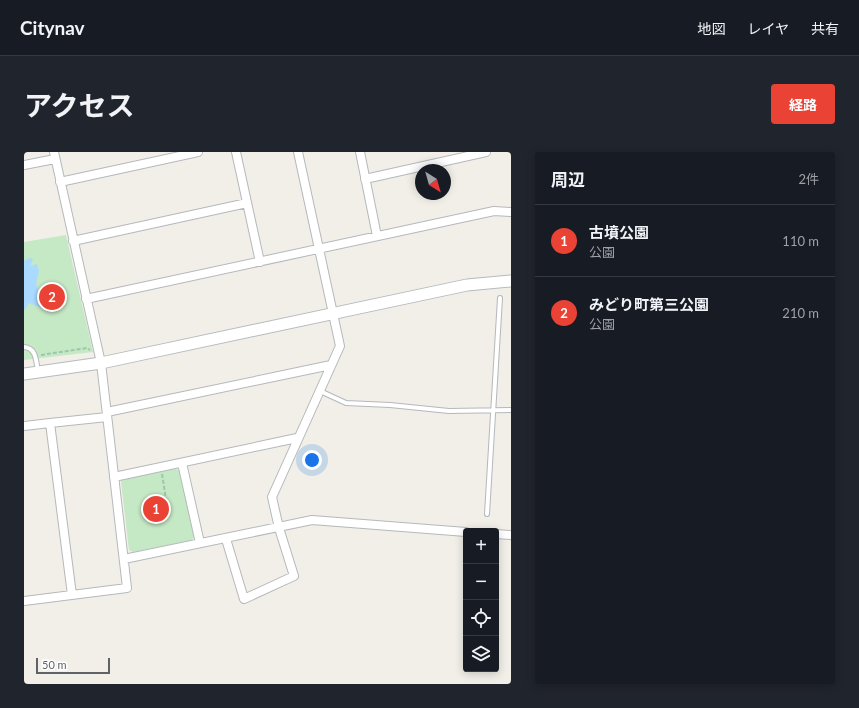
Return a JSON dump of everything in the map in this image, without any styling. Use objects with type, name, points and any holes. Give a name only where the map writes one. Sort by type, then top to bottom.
[{"type":"street","points":[[60,182],[198,152]]},
{"type":"street","points":[[236,152],[260,262]]},
{"type":"street","points":[[226,539],[244,599],[294,576],[279,528],[272,497],[297,438],[340,346],[298,152]]},
{"type":"street","points":[[360,152],[377,236]]},
{"type":"street","points":[[365,179],[486,152]]},
{"type":"street","points":[[24,166],[54,155],[101,363],[127,588],[24,601]]},
{"type":"street","points":[[73,241],[247,203]]},
{"type":"street","points":[[86,299],[494,211],[511,212]]},
{"type":"street","points":[[24,374],[101,363],[467,285],[511,281]]},
{"type":"street","points":[[24,426],[107,414],[331,365]]},
{"type":"street","points":[[50,423],[72,596]]},
{"type":"street","points":[[114,477],[297,438]]},
{"type":"street","points":[[182,463],[200,543]]},
{"type":"street","points":[[124,559],[312,520],[463,532]]},
{"type":"street","points":[[499,534],[511,534]]},
{"type":"lane","points":[[487,514],[500,298]]},
{"type":"lane","points":[[24,348],[31,349],[34,354],[38,372]]},
{"type":"lane","points":[[320,391],[346,403],[390,405],[449,411],[493,409],[511,410]]},
{"type":"path","points":[[41,355],[87,348],[91,351]]},
{"type":"path","points":[[155,476],[162,473],[166,499]]},
{"type":"green space","points":[[66,235],[93,352],[24,360],[24,242]]},
{"type":"green space","points":[[175,469],[179,470],[195,536],[192,540],[133,552],[129,550],[121,481]]},
{"type":"water","points":[[29,258],[33,259],[30,266],[37,264],[39,271],[36,284],[45,309],[29,303],[24,311],[24,261]]},
{"type":"place","name":"みどり町第三公園","points":[[52,297]]},
{"type":"place","name":"古墳公園","points":[[156,509]]}]
